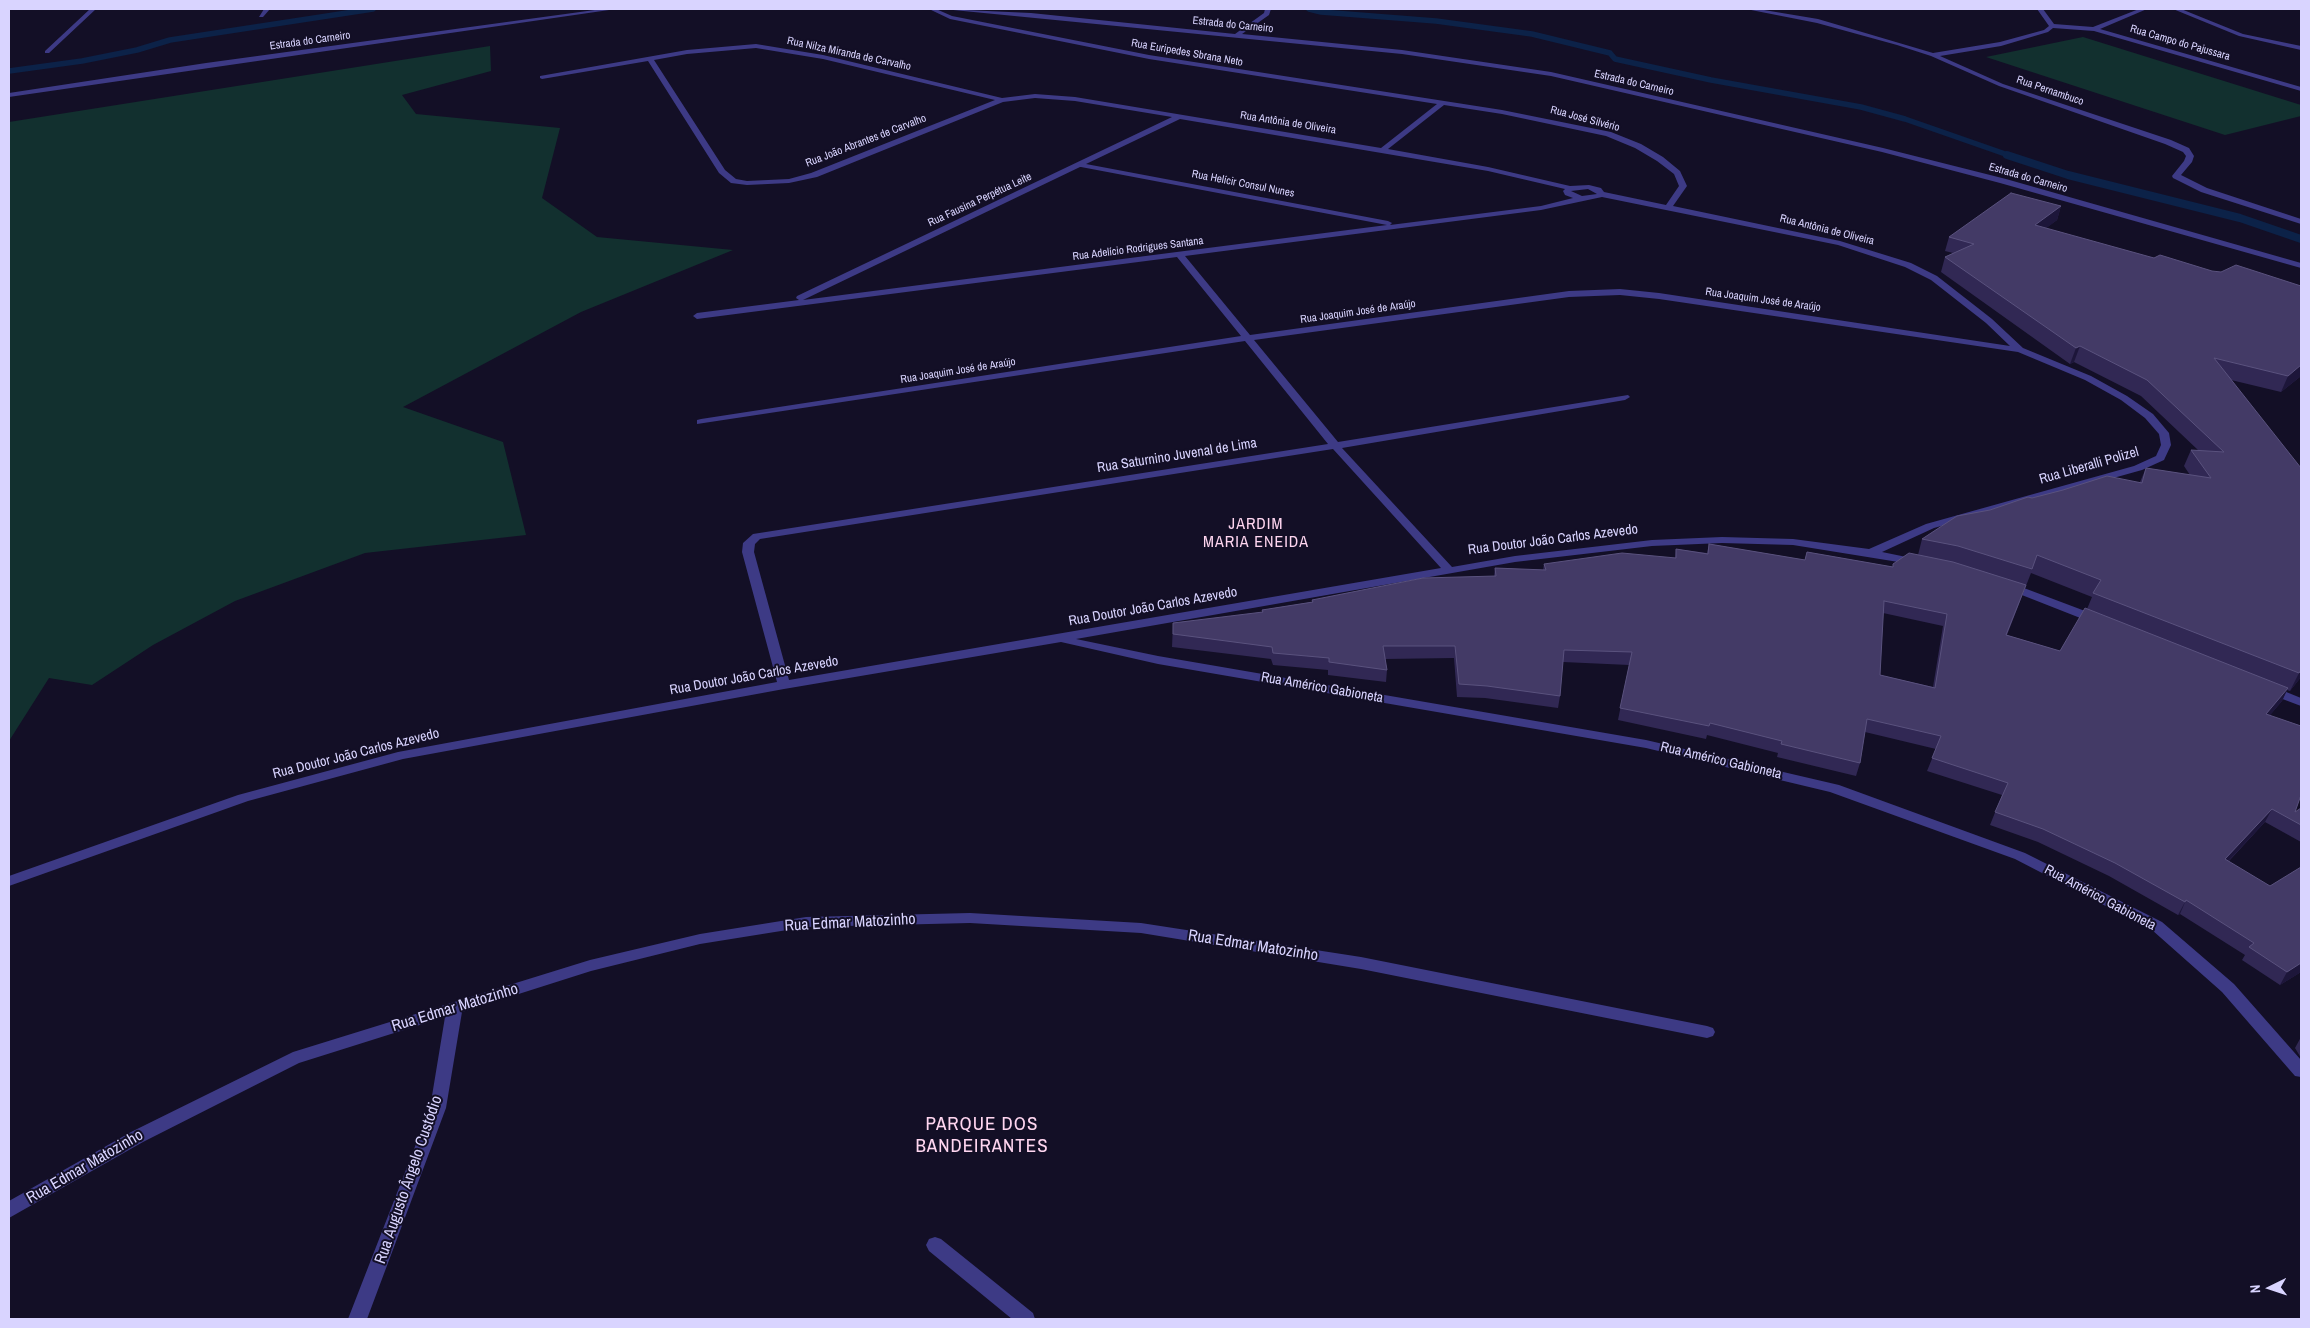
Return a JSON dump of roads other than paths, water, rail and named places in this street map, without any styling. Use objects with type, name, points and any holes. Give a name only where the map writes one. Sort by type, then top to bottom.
[{"type":"street","points":[[48,52],[93,9]]},
{"type":"street","points":[[261,16],[267,9]]},
{"type":"street","name":"Estrada do Carneiro","points":[[9,95],[613,9]]},
{"type":"street","name":"Rua Euripedes Sbrana Neto","points":[[932,9],[950,17],[1149,57],[1442,103]]},
{"type":"street","name":"Estrada do Carneiro","points":[[946,9],[1031,15],[1402,52],[1550,74],[1892,153],[2003,181],[2301,266]]},
{"type":"street","points":[[1236,36],[1267,14],[1268,9]]},
{"type":"street","name":"Rua Pernambuco","points":[[1750,9],[1818,21],[1932,55],[2001,85],[2186,150],[2190,156],[2188,162],[2176,176],[2204,190],[2301,222]]},
{"type":"street","points":[[1932,55],[2001,44],[2046,31],[2052,26],[2040,9]]},
{"type":"street","points":[[2094,29],[2144,9]]},
{"type":"street","points":[[2176,9],[2241,35],[2301,48]]},
{"type":"street","name":"Rua Campo do Pajussara","points":[[2052,26],[2094,29],[2301,89]]},
{"type":"street","name":"Rua Nilza Miranda de Carvalho","points":[[542,77],[721,48],[770,48],[823,57],[1002,100]]},
{"type":"street","name":"Rua João Abrantes de Carvalho","points":[[650,58],[722,171],[734,181],[747,183],[789,181],[814,175],[1002,100]]},
{"type":"street","name":"Rua Antônia de Oliveira","points":[[1002,100],[1023,96],[1051,96],[1382,150],[1488,169],[1570,188],[1589,187],[1598,190],[1601,194],[1670,206],[1840,243],[1908,265],[1934,278],[1989,321],[2020,350]]},
{"type":"street","points":[[1382,150],[1442,103]]},
{"type":"street","name":"Rua José Silvério","points":[[1442,103],[1556,122],[1608,134],[1638,146],[1660,159],[1677,173],[1682,186],[1670,206]]},
{"type":"street","name":"Rua Fausina Perpétua Leite","points":[[789,304],[1180,116]]},
{"type":"street","name":"Rua Helícir Consul Nunes","points":[[1081,165],[1401,226]]},
{"type":"street","points":[[1570,188],[1567,191],[1568,194],[1581,198]]},
{"type":"street","name":"Rua Adelício Rodrigues Santana","points":[[697,316],[1540,208],[1581,198],[1597,197],[1601,194]]},
{"type":"street","points":[[1180,255],[1335,446],[1449,570]]},
{"type":"street","name":"Rua Joaquim José de Araújo","points":[[701,422],[1246,338],[1569,294],[1620,292],[1659,296],[2020,350]]},
{"type":"street","name":"Rua Liberalli Polizel","points":[[1870,553],[1930,526],[2138,468],[2160,458],[2166,445],[2164,433],[2149,416],[2124,398],[2088,378],[2020,350]]},
{"type":"street","name":"Rua Saturnino Juvenal de Lima","points":[[784,685],[750,557],[748,547],[751,540],[769,534],[1335,446],[1625,397]]},
{"type":"street","name":"Rua Doutor João Carlos Azevedo","points":[[9,882],[243,798],[403,756],[784,685],[1058,639],[1514,558],[1681,541],[1793,542],[1870,553],[1934,566]]},
{"type":"street","points":[[1998,583],[2110,625]]},
{"type":"street","name":"Rua Américo Gabioneta","points":[[1058,639],[1158,660],[1646,744],[1834,788],[2020,856],[2157,926],[2228,988],[2301,1071]]},
{"type":"street","points":[[2256,684],[2301,702]]},
{"type":"street","name":"Rua Edmar Matozinho","points":[[9,1210],[137,1137],[293,1058],[590,966],[700,939],[806,922],[970,918],[1141,928],[1361,963],[1707,1032]]},
{"type":"street","name":"Rua Augusto Ângelo Custódio","points":[[358,1319],[384,1257],[438,1108],[454,1008]]},
{"type":"street","points":[[934,1245],[1026,1319]]},
{"type":"waterway","points":[[9,71],[82,61],[137,50],[170,40],[373,9]]},
{"type":"waterway","points":[[1309,9],[1321,12],[1436,21],[1532,34],[1610,53],[1615,59],[1711,80],[1861,107],[1905,119],[2011,156]]},
{"type":"waterway","points":[[2007,155],[2068,175],[2240,218],[2301,239]]},
{"type":"district","name":"JARDIM MARIA ENEIDA","points":[[1256,534]]},
{"type":"district","name":"PARQUE DOS BANDEIRANTES","points":[[982,1136]]}]
